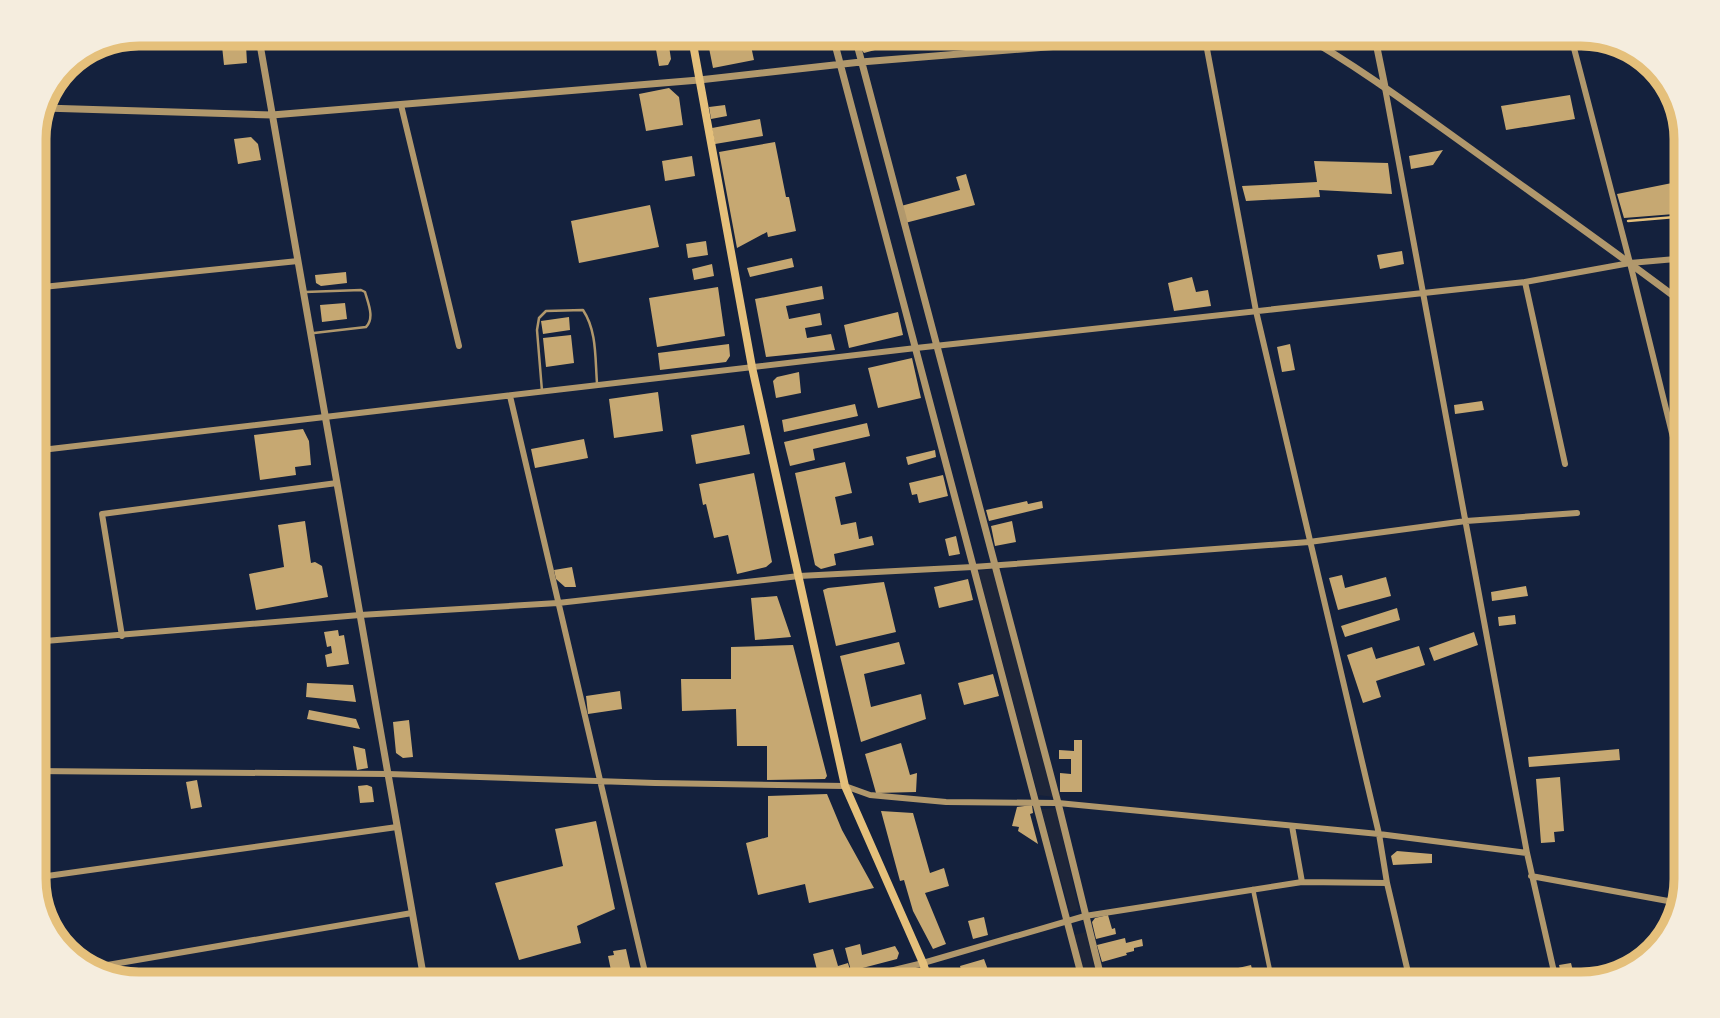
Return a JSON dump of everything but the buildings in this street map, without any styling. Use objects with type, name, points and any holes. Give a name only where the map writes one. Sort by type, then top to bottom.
[{"type":"main road","points":[[693,45],[752,368],[845,786],[926,972]]},
{"type":"street","points":[[260,45],[423,972]]},
{"type":"street","points":[[835,45],[1081,972]]},
{"type":"street","points":[[857,45],[1058,803],[1100,972]]},
{"type":"street","points":[[51,108],[272,115],[699,80],[840,64],[1063,45]]},
{"type":"street","points":[[1206,45],[1256,311],[1379,834],[1387,883],[1408,972]]},
{"type":"street","points":[[1320,45],[1385,88],[1674,296]]},
{"type":"street","points":[[1376,45],[1531,876],[1554,972]]},
{"type":"street","points":[[1573,45],[1674,441]]},
{"type":"street","points":[[401,105],[459,346]]},
{"type":"street","points":[[46,449],[916,348],[1525,282],[1630,263],[1674,259]]},
{"type":"street","points":[[46,287],[298,261]]},
{"type":"street","points":[[1525,282],[1565,464]]},
{"type":"street","points":[[510,396],[645,972]]},
{"type":"street","points":[[122,636],[102,514],[337,483]]},
{"type":"street","points":[[46,641],[360,615],[558,603],[799,576],[973,567],[1309,542],[1466,522],[1577,513]]},
{"type":"street","points":[[46,771],[388,774],[845,786],[870,795],[946,802],[1058,803],[1379,834],[1527,853]]},
{"type":"street","points":[[1292,826],[1302,882]]},
{"type":"street","points":[[46,877],[397,827]]},
{"type":"street","points":[[1531,876],[1671,903]]},
{"type":"street","points":[[886,972],[1085,916],[1302,882],[1387,883]]},
{"type":"street","points":[[1253,890],[1270,972]]},
{"type":"street","points":[[104,965],[412,912]]},
{"type":"lane","points":[[971,45],[973,52]]},
{"type":"lane","points":[[303,292],[361,289],[365,292],[371,316],[370,324],[366,327],[310,333]]},
{"type":"lane","points":[[542,393],[537,330],[539,318],[546,311],[583,310],[590,320],[594,337],[597,386]]},
{"type":"path","points":[[1618,221],[1674,217]]},
{"type":"shaded area","points":[[993,569],[1054,797],[1038,795],[978,571]]},
{"type":"shaded area","points":[[1056,808],[1079,910],[1070,912],[1041,809]]},
{"type":"shaded area","points":[[1086,932],[1096,972],[1083,972],[1074,935]]}]
